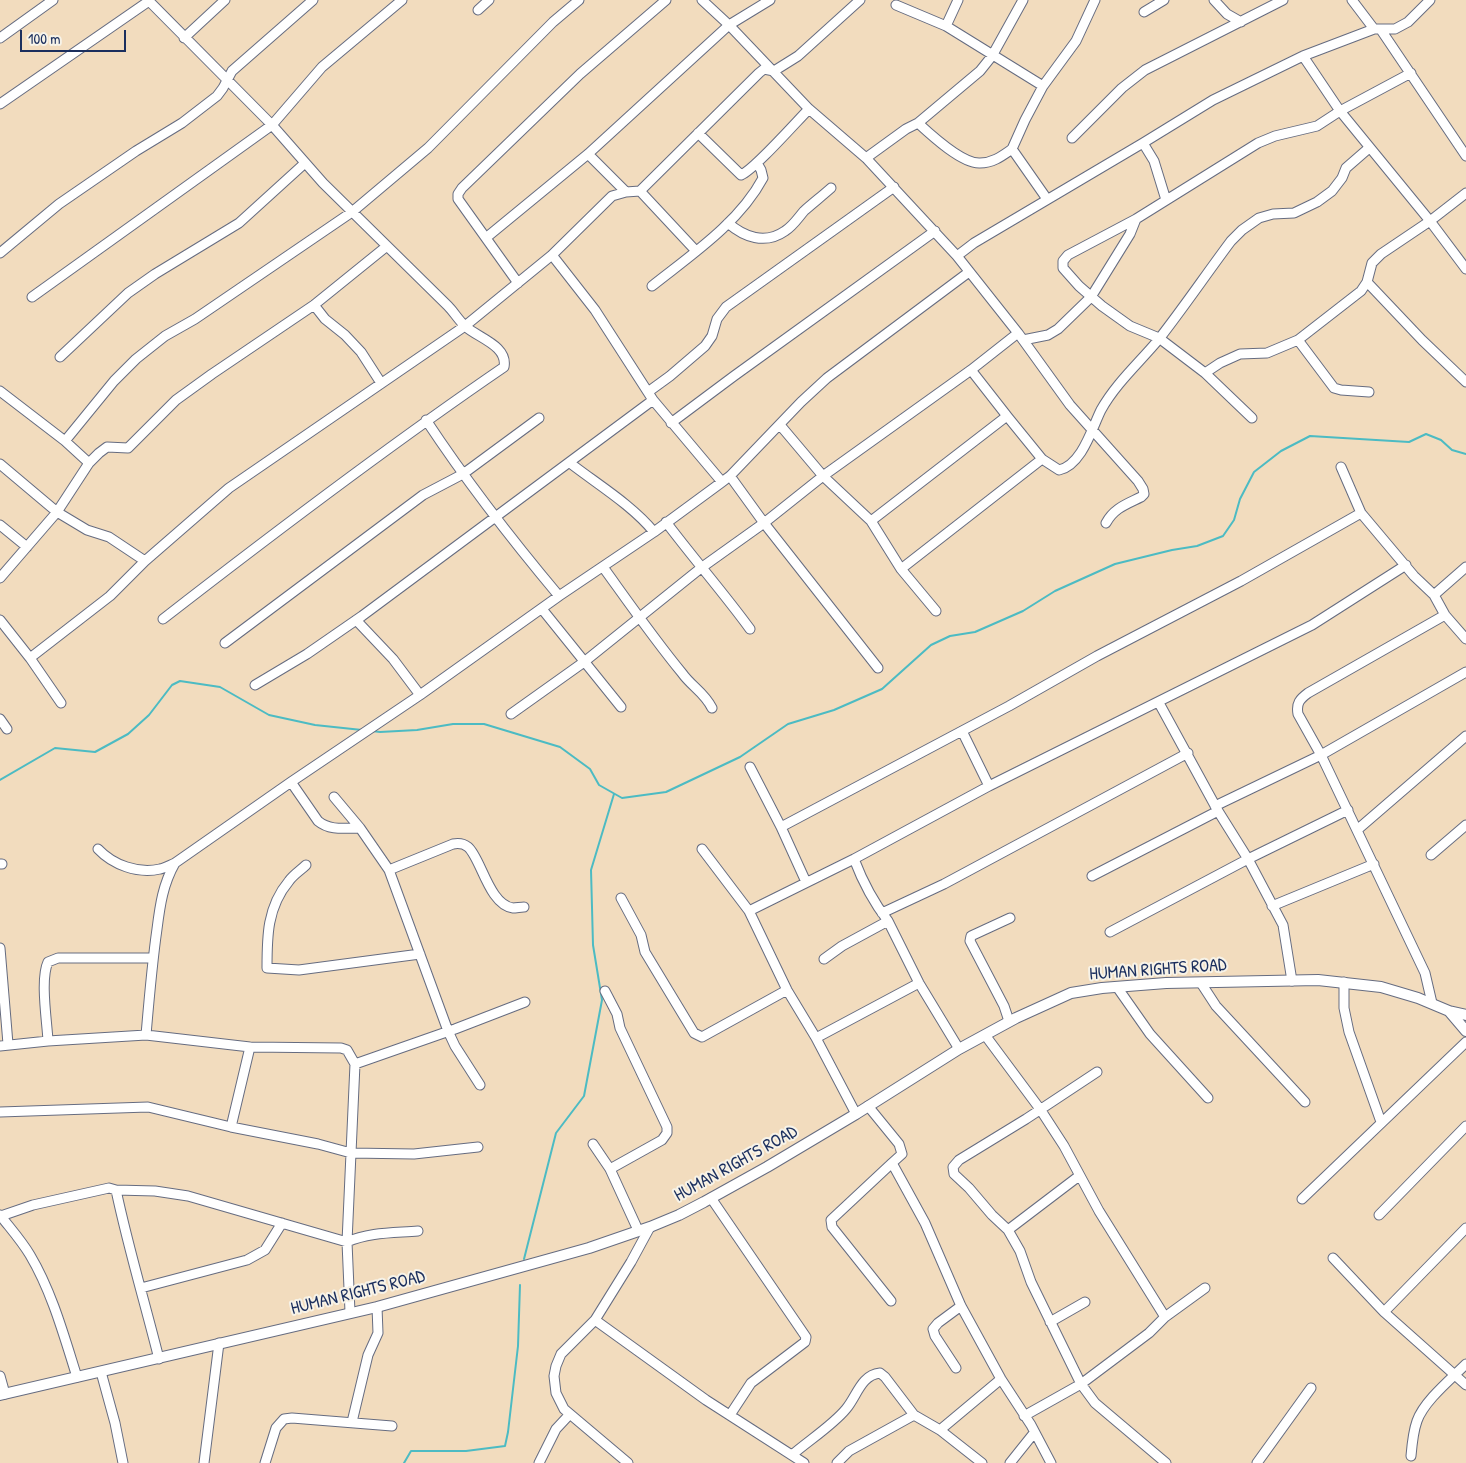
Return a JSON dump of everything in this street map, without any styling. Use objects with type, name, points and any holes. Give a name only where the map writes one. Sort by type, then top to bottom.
[{"type":"street","points":[[0,38],[53,0]]},
{"type":"street","points":[[184,38],[225,0]]},
{"type":"street","points":[[0,253],[59,204],[136,151],[182,123],[217,96],[232,71],[246,57],[313,0]]},
{"type":"street","points":[[32,297],[272,125],[322,68],[402,0]]},
{"type":"street","points":[[478,10],[489,0]]},
{"type":"street","points":[[65,441],[114,380],[136,359],[165,336],[195,319],[352,212],[428,148],[553,22],[578,0]]},
{"type":"street","points":[[518,283],[487,237],[458,199],[458,194],[580,74],[666,0]]},
{"type":"street","points":[[702,0],[729,25],[809,109],[866,158],[957,256],[1021,336],[1048,378],[1138,481],[1144,494],[1141,498],[1116,509],[1106,522]]},
{"type":"street","points":[[487,237],[588,154],[729,25],[770,0]]},
{"type":"street","points":[[30,658],[110,596],[145,561],[229,488],[465,326],[552,256],[612,196],[640,191],[759,73],[764,69],[774,71],[798,56],[860,0]]},
{"type":"street","points":[[946,26],[958,0]]},
{"type":"street","points":[[866,158],[906,129],[918,123],[980,71],[992,56],[1023,0]]},
{"type":"street","points":[[918,123],[947,148],[978,164],[995,160],[1012,149],[1043,86],[1076,41],[1095,0]]},
{"type":"street","points":[[1144,12],[1164,0]]},
{"type":"street","points":[[1214,0],[1227,14],[1241,22]]},
{"type":"street","points":[[1072,138],[1122,88],[1145,70],[1283,0]]},
{"type":"street","points":[[1352,0],[1411,73],[1466,156]]},
{"type":"street","points":[[957,256],[974,243],[1213,100],[1303,56],[1378,30],[1395,29],[1408,22],[1430,0]]},
{"type":"street","points":[[0,104],[149,1],[272,125],[352,212],[448,306],[465,326],[501,350],[505,360],[504,367],[426,420],[295,517],[163,619]]},
{"type":"street","points":[[896,6],[946,26],[1043,86]]},
{"type":"street","points":[[1303,56],[1340,111],[1430,221],[1466,269]]},
{"type":"street","points":[[1252,418],[1205,373],[1159,338],[1130,326],[1091,297],[1063,268],[1063,261],[1068,255],[1136,219],[1258,143],[1275,136],[1317,126],[1340,111],[1411,73]]},
{"type":"street","points":[[698,133],[741,174],[746,173],[809,109]]},
{"type":"street","points":[[1143,143],[1154,161],[1166,200]]},
{"type":"street","points":[[971,370],[1042,459],[1059,470],[1064,468],[1074,461],[1093,431],[1102,410],[1118,386],[1159,338],[1231,241],[1242,230],[1259,218],[1273,214],[1294,213],[1317,202],[1332,191],[1342,178],[1346,168],[1370,148]]},
{"type":"street","points":[[1012,149],[1047,199]]},
{"type":"street","points":[[588,154],[626,192]]},
{"type":"street","points":[[60,357],[128,293],[239,222],[305,163]]},
{"type":"street","points":[[652,286],[728,223],[755,192],[763,178],[757,163]]},
{"type":"street","points":[[728,223],[748,237],[757,239],[775,236],[784,232],[803,212],[832,188]]},
{"type":"street","points":[[255,685],[307,654],[356,620],[570,462],[650,396],[705,346],[712,336],[717,319],[726,307],[894,188]]},
{"type":"street","points":[[640,191],[696,251]]},
{"type":"street","points":[[1205,373],[1220,363],[1240,354],[1267,353],[1298,340],[1361,291],[1367,282],[1372,263],[1381,254],[1430,221],[1466,193]]},
{"type":"street","points":[[511,714],[584,662],[701,568],[764,522],[822,476],[971,370],[1021,336],[1048,335],[1058,329],[1091,297],[1130,234],[1136,219]]},
{"type":"street","points":[[671,423],[935,232]]},
{"type":"street","points":[[0,578],[57,512],[89,463],[107,447],[128,448],[176,400],[314,305],[387,246]]},
{"type":"street","points":[[552,256],[596,310],[650,396],[722,482]]},
{"type":"street","points":[[98,849],[116,863],[138,869],[160,869],[175,863],[420,695],[559,596],[654,532],[722,482],[780,425],[800,402],[827,378],[969,272]]},
{"type":"street","points":[[1367,282],[1422,340],[1466,382]]},
{"type":"street","points":[[314,305],[325,319],[345,335],[361,352],[381,383]]},
{"type":"street","points":[[1298,340],[1334,388],[1368,392]]},
{"type":"street","points":[[0,391],[65,441],[89,463]]},
{"type":"street","points":[[871,521],[1007,416]]},
{"type":"street","points":[[225,643],[423,495],[462,474],[539,418]]},
{"type":"street","points":[[426,420],[462,474],[511,539],[559,596]]},
{"type":"street","points":[[780,425],[822,476],[871,521],[901,569],[936,611]]},
{"type":"street","points":[[901,569],[1042,459]]},
{"type":"street","points":[[570,462],[648,524],[654,532]]},
{"type":"street","points":[[0,464],[57,512],[87,530],[109,537],[145,561]]},
{"type":"street","points":[[1341,467],[1361,513],[1434,595],[1445,615],[1466,639]]},
{"type":"street","points":[[730,476],[878,668]]},
{"type":"street","points":[[782,827],[962,731],[1096,656],[1241,581],[1361,513]]},
{"type":"street","points":[[666,522],[701,568],[732,603],[750,629]]},
{"type":"street","points":[[0,525],[27,547]]},
{"type":"street","points":[[749,911],[989,786],[1312,625],[1406,565]]},
{"type":"street","points":[[603,567],[683,676],[707,697],[712,708]]},
{"type":"street","points":[[1434,595],[1466,567]]},
{"type":"street","points":[[542,609],[621,707]]},
{"type":"street","points":[[1432,1003],[1425,973],[1348,810],[1296,707],[1300,700],[1308,693],[1445,615]]},
{"type":"street","points":[[0,620],[30,658],[61,703]]},
{"type":"street","points":[[356,620],[393,659],[420,695]]},
{"type":"street","points":[[1092,876],[1217,808],[1321,755],[1466,672]]},
{"type":"street","points":[[1159,702],[1283,925],[1292,981]]},
{"type":"street","points":[[0,719],[7,729]]},
{"type":"street","points":[[962,731],[989,786]]},
{"type":"street","points":[[1357,830],[1466,736]]},
{"type":"street","points":[[882,913],[944,884],[1188,753]]},
{"type":"street","points":[[750,768],[782,827],[806,882]]},
{"type":"street","points":[[291,782],[323,825],[332,828],[360,828]]},
{"type":"street","points":[[334,797],[360,828],[389,870],[448,1031],[455,1046],[480,1085]]},
{"type":"street","points":[[1110,932],[1248,859],[1348,810]]},
{"type":"street","points":[[1431,855],[1466,825]]},
{"type":"street","points":[[389,870],[453,844],[460,843],[468,847],[491,889],[500,900],[512,908],[524,907]]},
{"type":"street","points":[[702,849],[749,911],[787,990],[816,1038],[856,1114]]},
{"type":"street","points":[[854,858],[859,872],[888,921],[919,982],[959,1049]]},
{"type":"street","points":[[146,1035],[152,958],[163,889],[175,863]]},
{"type":"street","points":[[1272,906],[1374,864]]},
{"type":"street","points":[[306,865],[288,881],[275,904],[268,924],[267,968],[299,970],[420,954]]},
{"type":"street","points":[[621,898],[641,935],[645,952],[694,1033],[698,1036],[702,1037],[787,990]]},
{"type":"street","points":[[1009,1021],[1004,1006],[970,941],[971,936],[1010,918]]},
{"type":"street","points":[[824,959],[842,946],[888,921]]},
{"type":"street","points":[[0,948],[4,1045],[48,1040],[146,1035],[250,1047],[341,1048],[347,1050],[355,1064],[347,1242],[350,1312]]},
{"type":"street","points":[[48,1040],[44,980],[48,962],[58,958],[152,958]]},
{"type":"street","name":"HUMAN RIGHTS ROAD","points":[[2,1394],[377,1307],[589,1248],[650,1227],[712,1198],[856,1114],[959,1049],[1009,1021],[1071,993],[1102,988],[1166,983],[1258,980],[1344,982],[1381,987],[1432,1003],[1448,1012],[1466,1015]]},
{"type":"street","points":[[816,1038],[919,982]]},
{"type":"street","points":[[1344,982],[1344,1008],[1349,1032],[1381,1122]]},
{"type":"street","points":[[1201,983],[1216,1006],[1305,1102]]},
{"type":"street","points":[[1117,987],[1150,1034],[1208,1098]]},
{"type":"street","points":[[605,991],[617,1014],[620,1028],[668,1127],[667,1134],[662,1140],[610,1169]]},
{"type":"street","points":[[355,1064],[525,1002]]},
{"type":"street","points":[[1448,1012],[1466,1030]]},
{"type":"street","points":[[985,1035],[1040,1109],[1064,1146],[1079,1176],[1165,1317]]},
{"type":"street","points":[[1302,1199],[1466,1042]]},
{"type":"street","points":[[231,1127],[250,1047]]},
{"type":"street","points":[[1097,1072],[959,1160],[953,1168],[954,1174],[1008,1230],[1020,1251],[1050,1322],[1081,1384],[1095,1403],[1166,1463]]},
{"type":"street","points":[[868,1106],[899,1144],[902,1154],[832,1220],[832,1227],[891,1301]]},
{"type":"street","points":[[0,1112],[148,1107],[351,1153],[414,1154],[478,1146]]},
{"type":"street","points":[[1379,1215],[1466,1126]]},
{"type":"street","points":[[593,1144],[610,1169],[638,1230]]},
{"type":"street","points":[[892,1163],[925,1223],[961,1306],[1050,1463]]},
{"type":"street","points":[[1008,1230],[1079,1176]]},
{"type":"street","points":[[77,1378],[41,1276],[21,1240],[0,1215],[34,1204],[109,1188],[116,1190],[155,1191],[188,1196],[347,1242],[359,1237],[418,1231]]},
{"type":"street","points":[[116,1190],[126,1236],[159,1359]]},
{"type":"street","points":[[712,1198],[806,1337],[805,1342],[751,1383],[730,1416]]},
{"type":"street","points":[[141,1288],[247,1260],[265,1250],[282,1223]]},
{"type":"street","points":[[628,1463],[564,1409],[556,1393],[554,1376],[561,1354],[595,1320],[650,1227]]},
{"type":"street","points":[[1384,1312],[1466,1228]]},
{"type":"street","points":[[1333,1258],[1384,1312],[1466,1385]]},
{"type":"street","points":[[1024,1416],[1081,1384],[1149,1333],[1165,1317],[1205,1288]]},
{"type":"street","points":[[1050,1322],[1085,1302]]},
{"type":"street","points":[[956,1368],[935,1336],[933,1329],[961,1306]]},
{"type":"street","points":[[352,1422],[368,1355],[378,1332],[377,1307]]},
{"type":"street","points":[[595,1320],[730,1416],[804,1463]]},
{"type":"street","points":[[204,1463],[219,1343]]},
{"type":"street","points":[[1411,1456],[1417,1419],[1425,1406],[1466,1364]]},
{"type":"street","points":[[101,1372],[115,1423],[123,1463]]},
{"type":"street","points":[[792,1455],[845,1410],[858,1389],[874,1373],[880,1373],[914,1415],[940,1430],[982,1463]]},
{"type":"street","points":[[0,1376],[2,1394]]},
{"type":"street","points":[[940,1430],[1001,1379]]},
{"type":"street","points":[[1257,1463],[1311,1388]]},
{"type":"street","points":[[539,1463],[556,1429],[570,1414]]},
{"type":"street","points":[[837,1463],[849,1451],[914,1415]]},
{"type":"street","points":[[265,1463],[276,1428],[284,1419],[292,1418],[392,1426]]},
{"type":"street","points":[[1010,1463],[1034,1433]]},
{"type":"waterway","points":[[372,731],[417,730],[453,724],[484,724],[560,747],[590,769],[599,785],[622,798],[666,792],[740,757],[788,724],[834,710],[882,689],[931,645],[950,636],[975,632],[1023,611],[1055,591],[1115,564],[1197,546],[1223,536],[1234,520],[1240,499],[1254,472],[1281,451],[1310,436],[1409,442],[1426,434],[1441,440],[1452,450],[1466,454]]},
{"type":"waterway","points":[[0,780],[55,748],[95,752],[128,734],[149,715],[172,685],[180,681],[220,687],[269,715],[315,725],[362,730]]},
{"type":"waterway","points":[[524,1259],[556,1133],[584,1096],[602,1000],[593,945],[591,870],[614,794]]},
{"type":"waterway","points":[[404,1463],[411,1451],[466,1451],[505,1446],[518,1346],[520,1285]]}]
